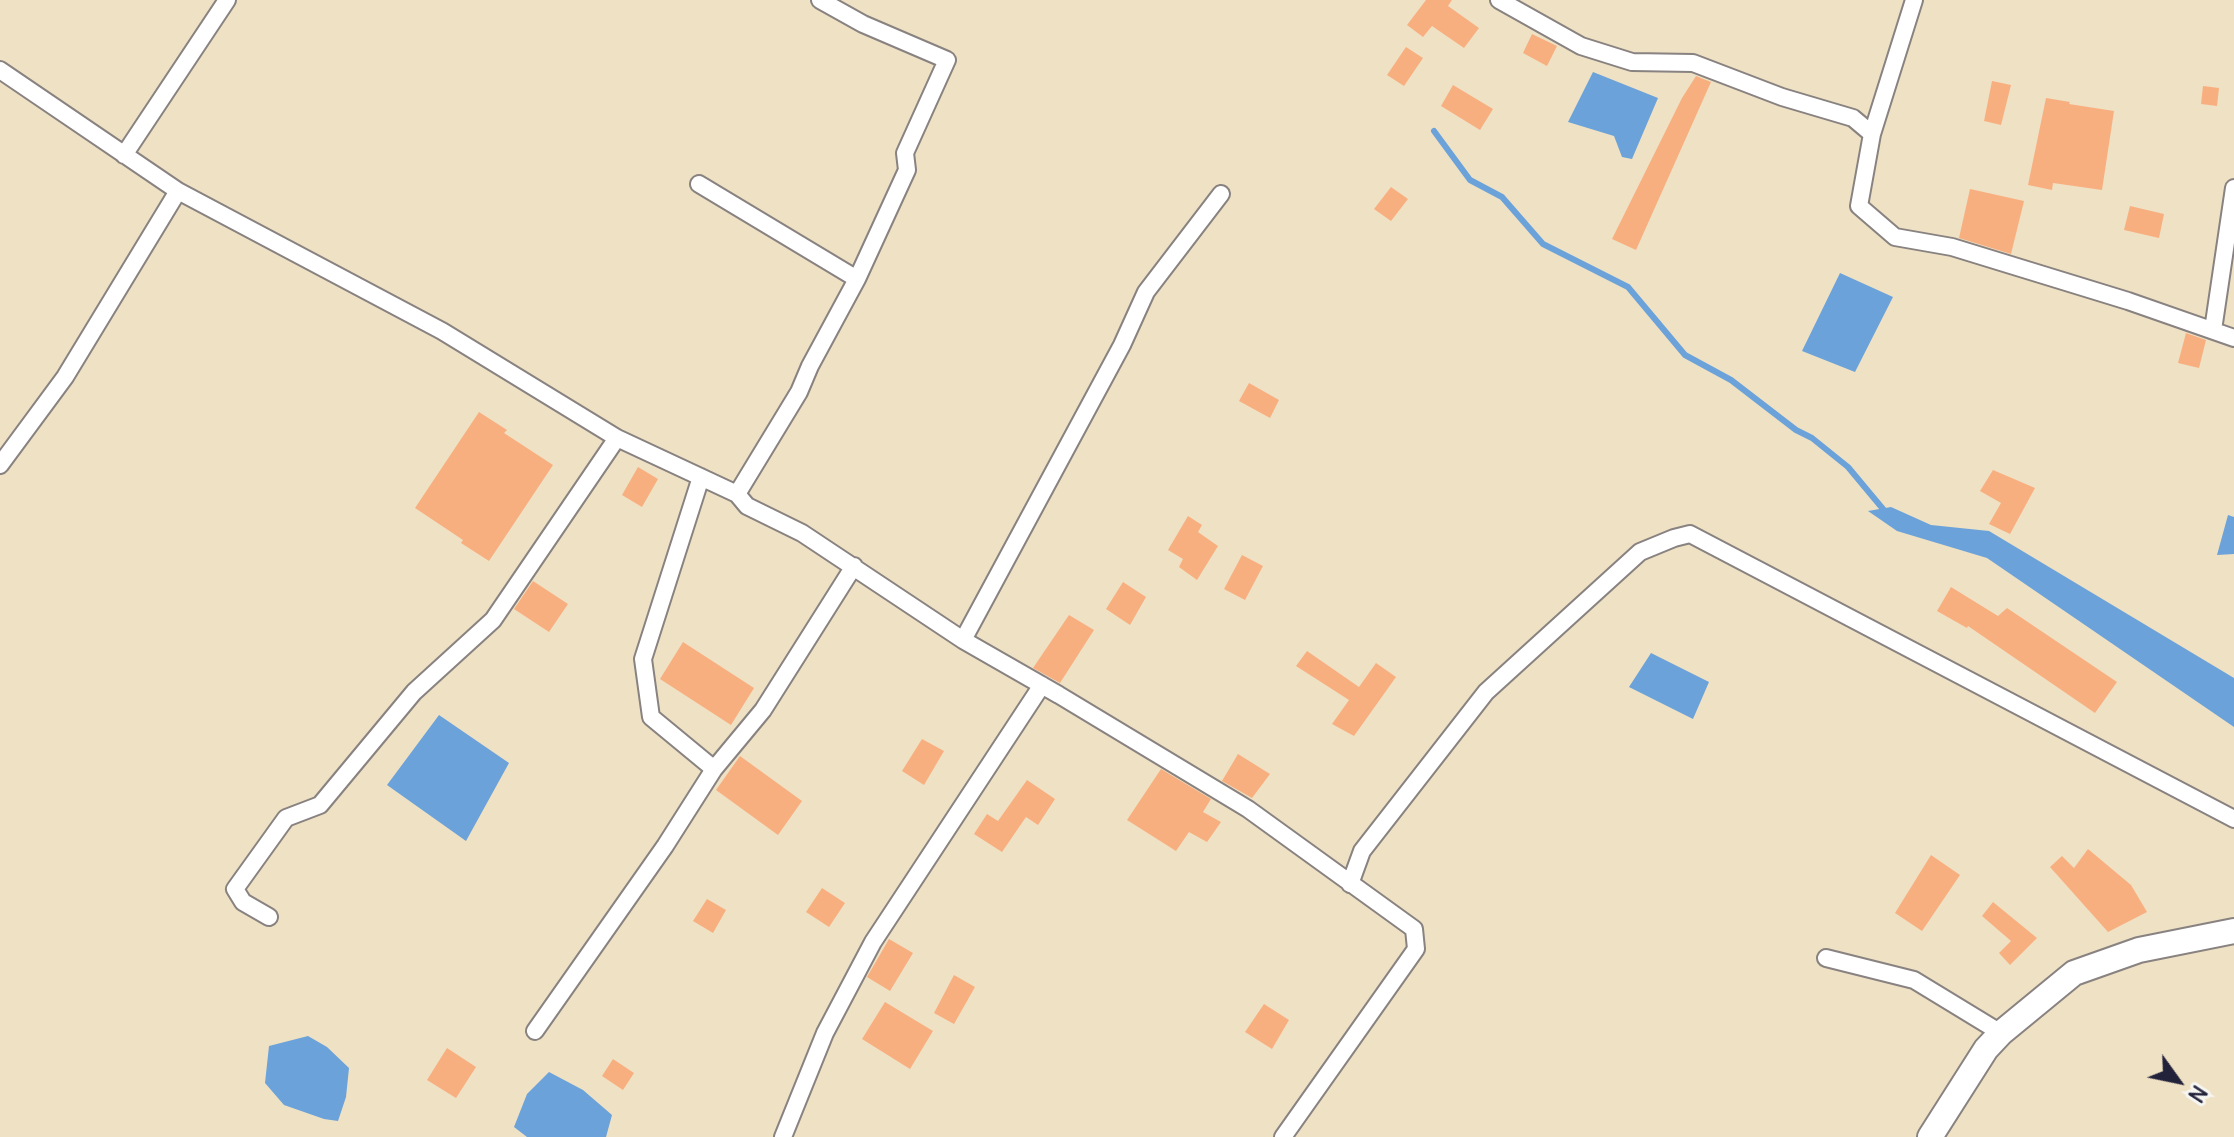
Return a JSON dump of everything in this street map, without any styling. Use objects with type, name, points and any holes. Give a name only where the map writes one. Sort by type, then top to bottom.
[{"type":"main road","points":[[1930,1137],[1986,1049],[2074,973],[2139,950],[2234,931]]},
{"type":"street","points":[[124,155],[227,0]]},
{"type":"street","points":[[737,494],[799,392],[857,279],[907,170],[905,153],[947,60],[863,24],[820,0]]},
{"type":"street","points":[[1499,0],[1581,46],[1632,62],[1693,63],[1782,97],[1853,118],[1872,134]]},
{"type":"street","points":[[1914,0],[1872,134],[1859,206],[1895,237],[1952,247],[2234,338]]},
{"type":"street","points":[[0,70],[178,191],[442,331],[617,438],[737,494],[747,506],[802,533],[963,640],[1248,809],[1414,929],[1416,949],[1283,1137]]},
{"type":"street","points":[[699,184],[857,279]]},
{"type":"street","points":[[2213,330],[2234,188]]},
{"type":"street","points":[[0,465],[65,377],[178,191]]},
{"type":"street","points":[[963,640],[1122,345],[1146,292],[1221,194]]},
{"type":"street","points":[[269,917],[243,902],[235,889],[286,818],[320,805],[414,692],[493,620],[617,438]]},
{"type":"street","points":[[701,477],[643,659],[651,717],[714,769]]},
{"type":"street","points":[[1350,884],[1362,851],[1486,692],[1640,552],[1690,534],[2234,819]]},
{"type":"street","points":[[535,1031],[665,846],[714,769],[763,710],[854,566]]},
{"type":"street","points":[[783,1137],[825,1033],[873,942],[1042,685]]},
{"type":"street","points":[[1826,958],[1914,980],[2001,1033]]},
{"type":"water","points":[[1593,72],[1658,98],[1632,159],[1622,157],[1614,136],[1568,122]]},
{"type":"water","points":[[1840,273],[1893,297],[1855,372],[1802,351]]},
{"type":"water","points":[[1891,507],[1931,525],[1989,531],[2234,678],[2234,727],[1987,558],[1897,531],[1868,511]]},
{"type":"water","points":[[2228,515],[2234,517],[2234,554],[2217,555]]},
{"type":"water","points":[[1651,653],[1709,682],[1693,719],[1629,687]]},
{"type":"water","points":[[439,715],[509,763],[466,841],[387,785]]},
{"type":"water","points":[[308,1036],[327,1047],[349,1068],[346,1097],[338,1121],[284,1105],[265,1083],[269,1046]]},
{"type":"water","points":[[549,1072],[583,1090],[612,1115],[606,1137],[527,1137],[514,1127],[527,1094]]},
{"type":"building","points":[[1426,0],[1452,0],[1448,6],[1479,28],[1464,48],[1432,26],[1423,37],[1407,25]]},
{"type":"building","points":[[1532,34],[1557,46],[1547,66],[1523,53]]},
{"type":"building","points":[[1406,47],[1423,58],[1404,86],[1387,75]]},
{"type":"building","points":[[1696,76],[1711,82],[1636,250],[1612,239]]},
{"type":"building","points":[[1992,81],[2011,85],[2001,125],[1984,121]]},
{"type":"building","points":[[1453,85],[1493,109],[1480,130],[1441,106]]},
{"type":"building","points":[[2203,86],[2219,88],[2217,106],[2201,104]]},
{"type":"building","points":[[2046,98],[2114,111],[2102,190],[2053,183],[2052,190],[2028,185]]},
{"type":"building","points":[[1391,187],[1408,199],[1391,221],[1374,209]]},
{"type":"building","points":[[1970,189],[2024,201],[2011,254],[1959,238]]},
{"type":"building","points":[[2130,206],[2164,214],[2159,238],[2124,230]]},
{"type":"building","points":[[2186,333],[2206,340],[2199,368],[2178,363]]},
{"type":"building","points":[[1249,383],[1279,400],[1270,418],[1239,401]]},
{"type":"building","points":[[479,412],[507,430],[504,433],[553,465],[489,561],[415,508]]},
{"type":"building","points":[[638,467],[658,479],[642,507],[622,495]]},
{"type":"building","points":[[1993,470],[2035,488],[2010,534],[1989,524],[2001,503],[1980,491]]},
{"type":"building","points":[[1188,516],[1202,525],[1198,532],[1218,546],[1197,580],[1179,567],[1183,559],[1168,550]]},
{"type":"building","points":[[1242,555],[1263,566],[1245,600],[1224,589]]},
{"type":"building","points":[[533,581],[568,604],[549,632],[514,609]]},
{"type":"building","points":[[1123,582],[1146,597],[1130,625],[1106,609]]},
{"type":"building","points":[[1951,587],[1998,616],[2007,608],[2117,682],[2095,713],[1968,626],[1937,611]]},
{"type":"building","points":[[1069,615],[1094,630],[1060,683],[1033,668]]},
{"type":"building","points":[[683,642],[754,688],[731,725],[660,679]]},
{"type":"building","points":[[1307,651],[1359,687],[1376,663],[1396,677],[1354,736],[1332,724],[1349,700],[1296,666]]},
{"type":"building","points":[[922,739],[944,751],[924,785],[902,771]]},
{"type":"building","points":[[1238,754],[1270,774],[1252,798],[1222,781]]},
{"type":"building","points":[[740,756],[802,801],[778,835],[716,790]]},
{"type":"building","points":[[1161,769],[1211,799],[1203,812],[1221,822],[1207,842],[1189,832],[1176,851],[1127,820]]},
{"type":"building","points":[[1027,780],[1055,799],[1038,825],[1026,817],[1002,852],[974,834],[987,814],[998,821]]},
{"type":"building","points":[[2088,849],[2131,885],[2147,912],[2108,932],[2050,867],[2062,856],[2074,868]]},
{"type":"building","points":[[1931,855],[1960,875],[1922,931],[1895,913]]},
{"type":"building","points":[[822,888],[845,903],[829,927],[806,912]]},
{"type":"building","points":[[707,899],[726,910],[713,933],[693,921]]},
{"type":"building","points":[[1993,902],[2037,938],[2010,965],[1999,953],[2011,941],[1982,916]]},
{"type":"building","points":[[889,939],[913,953],[890,991],[867,977]]},
{"type":"building","points":[[954,975],[975,987],[954,1024],[934,1013]]},
{"type":"building","points":[[885,1002],[933,1031],[910,1069],[862,1039]]},
{"type":"building","points":[[1264,1004],[1289,1020],[1272,1049],[1245,1032]]},
{"type":"building","points":[[447,1048],[476,1067],[456,1098],[427,1080]]},
{"type":"building","points":[[613,1059],[634,1073],[623,1090],[602,1076]]},
{"type":"waterway","points":[[1434,131],[1470,180],[1502,197],[1543,244],[1628,287],[1685,355],[1731,380],[1796,430],[1812,438],[1848,467],[1888,515]]}]
